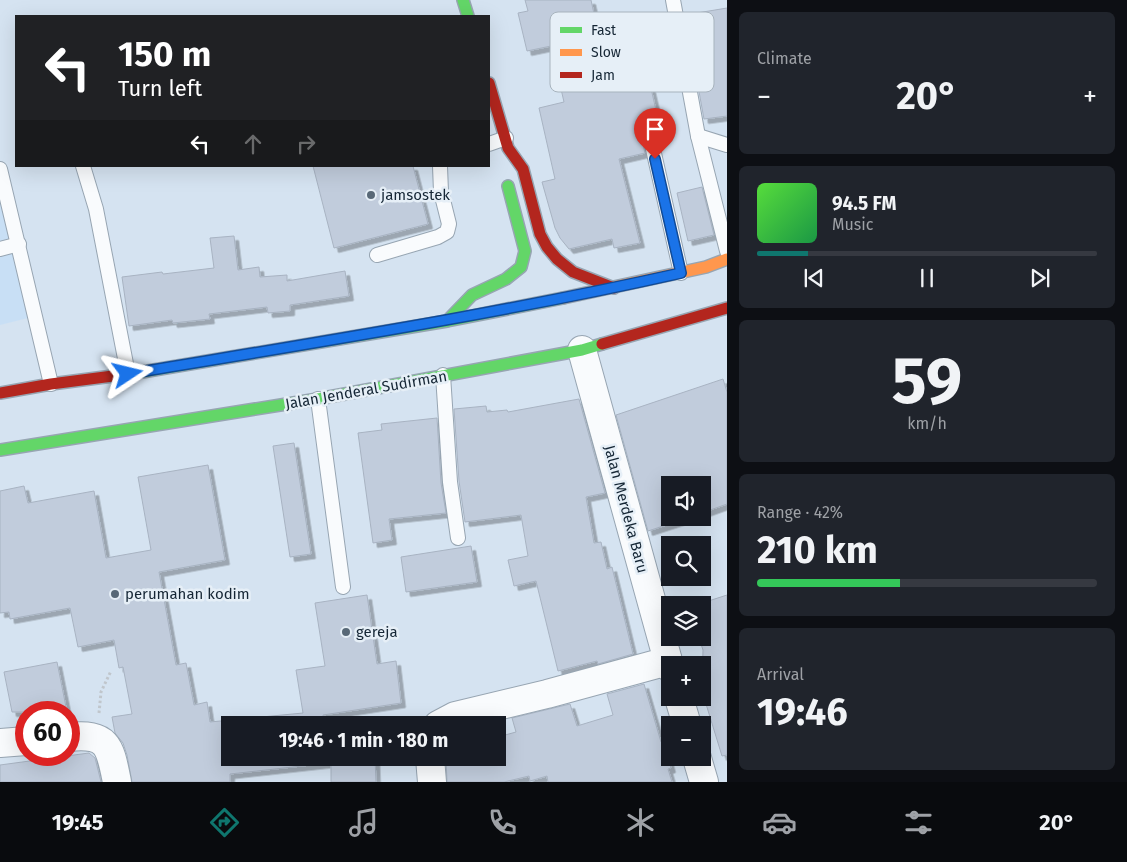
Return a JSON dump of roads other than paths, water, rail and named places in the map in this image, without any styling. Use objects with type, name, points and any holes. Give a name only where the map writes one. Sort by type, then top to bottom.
[{"type":"main road","points":[[463,0],[468,15]]},
{"type":"main road","points":[[490,86],[507,143],[523,169],[540,234],[547,247],[557,259],[573,272],[614,288]]},
{"type":"main road","points":[[447,320],[472,295],[511,276],[521,266],[525,251],[505,167],[507,143]]},
{"type":"main road","points":[[0,393],[128,374],[447,320],[614,288],[706,267],[727,259]]},
{"type":"main road","name":"Jalan Jenderal Sudirman","points":[[0,450],[318,399],[582,350],[727,308]]},
{"type":"street","name":"Jalan Merdeka Baru","points":[[582,350],[667,656]]},
{"type":"street","points":[[456,716],[661,666]]},
{"type":"street","points":[[80,736],[98,738],[106,744],[112,758],[117,782]]},
{"type":"street","points":[[0,744],[15,742]]},
{"type":"street","points":[[431,766],[432,782]]},
{"type":"street","points":[[699,766],[704,782]]},
{"type":"lane","points":[[690,92],[698,136],[727,251]]},
{"type":"lane","points":[[698,136],[727,146]]},
{"type":"lane","points":[[651,140],[681,273]]},
{"type":"lane","points":[[490,144],[507,143]]},
{"type":"lane","points":[[83,167],[96,209],[128,374]]},
{"type":"lane","points":[[377,256],[438,237],[447,232],[449,224],[441,192],[440,167]]},
{"type":"lane","points":[[0,169],[51,384]]},
{"type":"lane","points":[[0,249],[19,244]]},
{"type":"lane","points":[[443,376],[450,482],[458,538]]},
{"type":"lane","points":[[318,399],[342,587]]},
{"type":"place","name":"jamsostek","points":[[371,195]]},
{"type":"place","name":"perumahan kodim","points":[[115,594]]},
{"type":"place","name":"gereja","points":[[346,632]]}]
